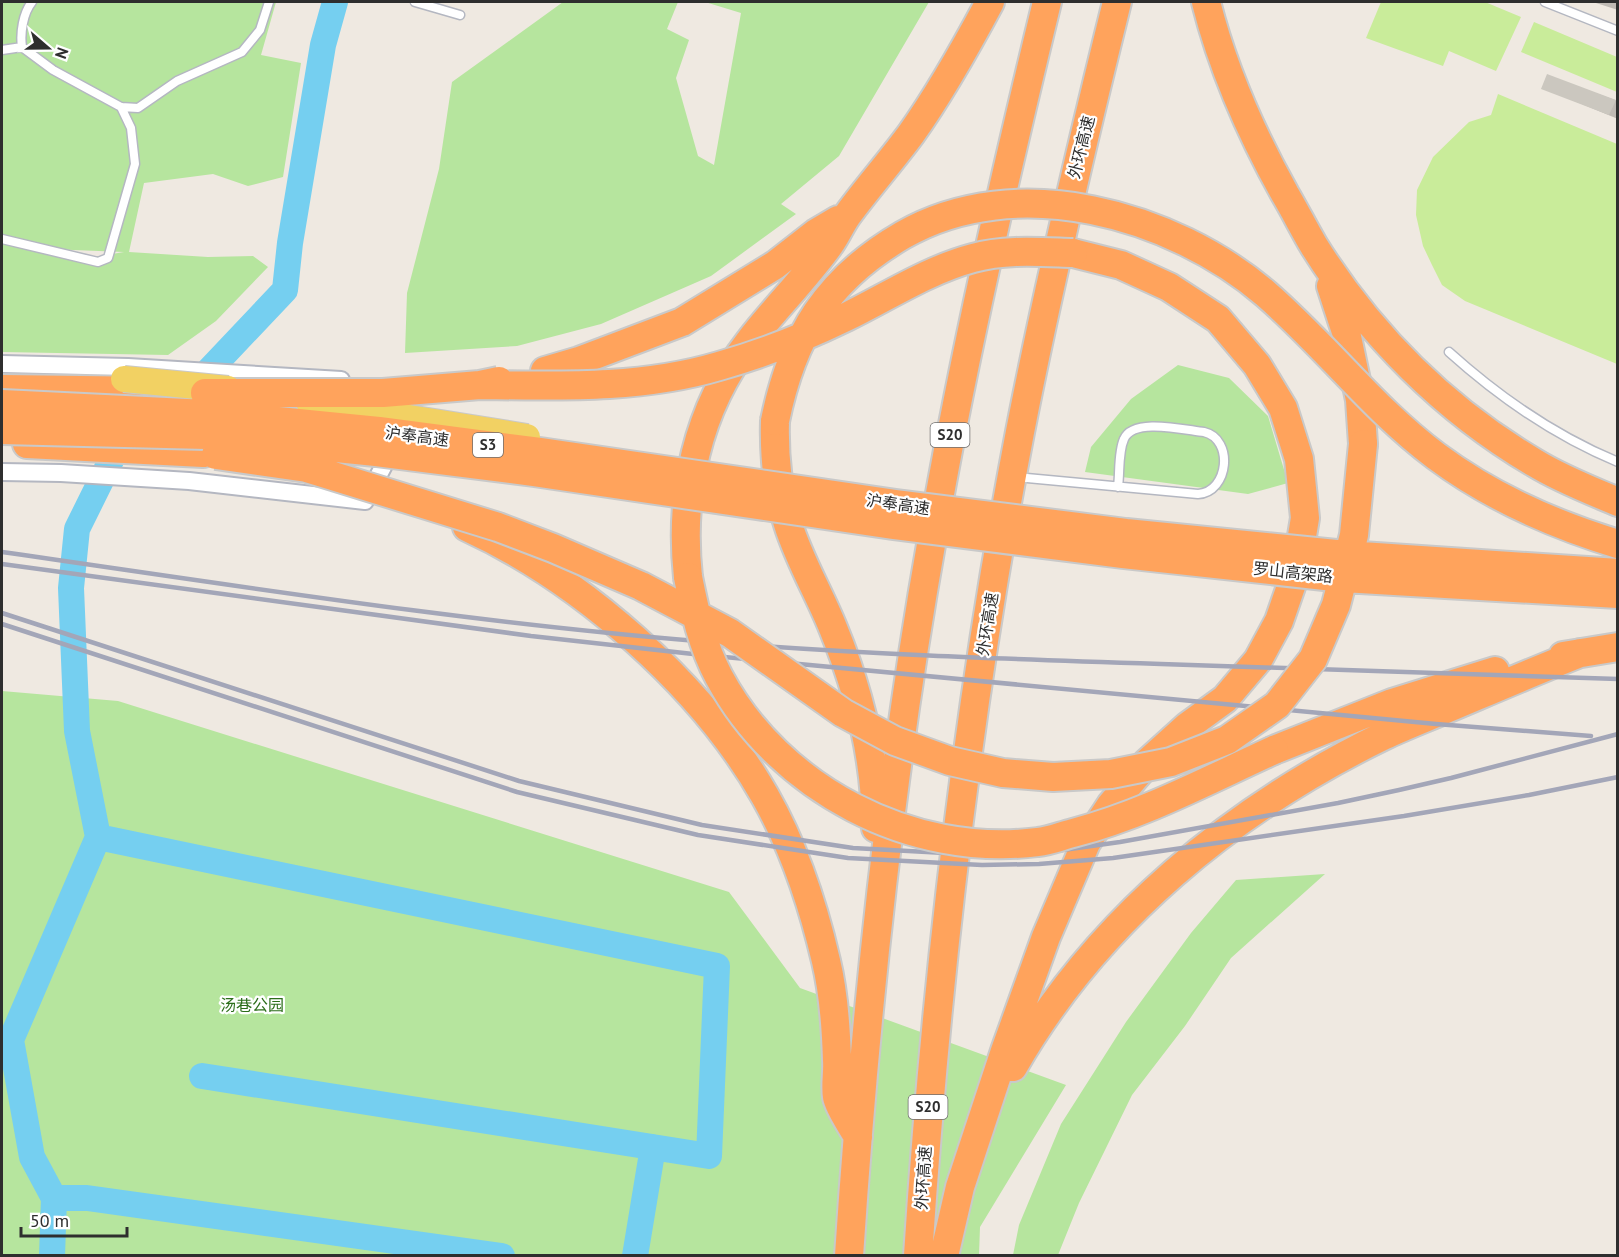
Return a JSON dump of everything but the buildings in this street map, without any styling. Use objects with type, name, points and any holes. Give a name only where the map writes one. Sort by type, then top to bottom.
[{"type":"highway","points":[[990,2],[931,105],[879,177],[848,214],[829,244],[734,362],[711,406],[699,439],[688,495],[685,549],[695,614],[705,645],[719,676],[738,707],[760,734],[792,766],[828,794],[860,812],[908,830],[952,842],[996,845],[1039,842],[1124,817],[1274,750],[1392,703],[1497,670],[1617,647]]},
{"type":"highway","name":"S20","points":[[849,1256],[868,1018],[883,875],[912,663],[951,431],[1004,179],[1047,2]]},
{"type":"highway","name":"外环高速","points":[[918,1256],[933,1046],[947,914],[979,673],[1012,477],[1065,216],[1117,2]]},
{"type":"highway","points":[[1206,2],[1213,32],[1228,76],[1247,120],[1314,245],[1359,310],[1392,349],[1456,408],[1495,438],[1536,464],[1617,502]]},
{"type":"highway","points":[[883,875],[875,856],[874,786],[860,710],[848,666],[785,514],[774,451],[775,421],[789,363],[814,315],[847,276],[888,243],[936,219],[976,209],[1010,205],[1036,204],[1078,208],[1136,221],[1190,244],[1241,275],[1287,313],[1396,424],[1467,478],[1529,512],[1559,525],[1617,544]]},
{"type":"highway","points":[[480,386],[579,361],[682,322],[775,265],[816,233],[848,214]]},
{"type":"highway","points":[[2,441],[203,453],[307,468],[509,531],[641,586],[730,633],[843,713],[895,741],[950,761],[1003,773],[1053,777],[1111,774],[1172,762],[1227,740],[1277,705],[1313,659],[1336,605],[1354,535],[1363,444],[1360,400],[1346,332],[1331,286],[1314,245]]},
{"type":"highway","points":[[2,389],[383,393],[480,386],[572,386],[645,382],[718,367],[790,342],[924,277],[974,257],[1025,251],[1073,253],[1121,265],[1169,287],[1218,319],[1257,364],[1283,408],[1299,459],[1305,518],[1296,572],[1279,621],[1258,660],[1225,699],[1188,726],[1147,763],[1111,805],[1086,843],[1065,888],[1032,975],[953,1211],[944,1256]]},
{"type":"highway","name":"沪奉高速","points":[[2,404],[207,414],[379,431],[540,452],[971,524]]},
{"type":"highway","name":"沪奉高速","points":[[2,430],[207,435],[376,452],[534,472],[714,500],[971,524]]},
{"type":"highway","points":[[403,497],[493,539],[542,568],[620,625],[683,687],[730,742],[765,796],[785,838],[809,900],[826,963],[836,1025],[837,1098],[858,1137]]},
{"type":"highway","name":"罗山高架路","points":[[971,524],[1126,532],[1335,554],[1617,573]]},
{"type":"highway","name":"罗山高架路","points":[[971,524],[1123,554],[1343,578],[1617,594]]},
{"type":"highway","points":[[972,1155],[1009,1074],[1050,1007],[1100,946],[1181,866],[1270,801],[1329,764],[1385,735],[1580,653]]},
{"type":"main road","points":[[126,373],[734,470],[1125,522],[1348,545],[1617,564]]},
{"type":"main road","points":[[72,426],[266,447],[531,481],[891,533],[1120,562],[1350,586],[1617,603]]},
{"type":"street","points":[[2,363],[126,373],[258,375],[395,383],[397,405],[394,446],[365,501],[189,481],[61,473],[2,472]]},
{"type":"lane","points":[[32,2],[28,7],[20,36],[22,47],[53,70],[121,107],[138,108],[177,81],[242,52],[260,30],[269,2]]},
{"type":"lane","points":[[415,2],[460,15]]},
{"type":"lane","points":[[1545,2],[1556,4],[1617,31]]},
{"type":"lane","points":[[2,50],[22,47]]},
{"type":"lane","points":[[2,239],[98,262],[108,258],[135,164],[131,128],[121,107]]},
{"type":"lane","points":[[1449,352],[1485,384],[1532,416],[1587,449],[1617,462]]},
{"type":"lane","points":[[1012,477],[1198,494],[1211,491],[1216,487],[1222,475],[1224,455],[1221,442],[1211,433],[1145,426],[1132,429],[1127,433],[1122,445],[1118,486]]},
{"type":"green space","points":[[2,2],[276,2],[261,55],[301,63],[283,177],[248,186],[213,174],[144,183],[129,252],[208,257],[253,256],[268,267],[216,321],[168,355],[2,352]],"holes":[[[48,249],[124,252],[82,259]]]},
{"type":"green space","points":[[563,2],[678,2],[667,29],[689,40],[676,78],[698,156],[714,165],[741,13],[705,2],[929,2],[839,156],[781,204],[796,214],[711,276],[601,324],[517,346],[405,353],[407,293],[439,169],[452,82]]},
{"type":"green space","points":[[1381,2],[1485,2],[1521,17],[1496,71],[1449,51],[1443,66],[1366,38]]},
{"type":"green space","points":[[1534,22],[1617,57],[1617,92],[1521,52]]},
{"type":"green space","points":[[1498,94],[1617,144],[1617,364],[1465,301],[1442,285],[1423,246],[1416,215],[1417,190],[1433,157],[1469,122],[1491,115]]},
{"type":"green space","points":[[1178,365],[1229,378],[1268,416],[1288,483],[1248,494],[1085,472],[1091,447],[1131,399]]},
{"type":"green space","name":"汤巷公园","points":[[2,691],[118,701],[729,892],[800,988],[1066,1085],[980,1227],[979,1255],[2,1255]]},
{"type":"green space","points":[[1325,874],[1231,958],[1185,1026],[1132,1095],[1079,1203],[1058,1255],[1013,1255],[1019,1225],[1061,1124],[1126,1022],[1191,933],[1236,880]]},
{"type":"waterway","points":[[52,1256],[54,1198],[32,1157],[11,1040],[98,837],[77,731],[71,588],[77,529],[122,438],[146,416],[198,382],[285,290],[290,243],[323,45],[335,2]]},
{"type":"waterway","points":[[98,837],[717,966],[709,1156],[202,1076]]},
{"type":"waterway","points":[[635,1256],[653,1147]]},
{"type":"waterway","points":[[54,1198],[87,1198],[502,1256]]},
{"type":"railway","points":[[2,552],[436,613],[697,641],[987,658],[1618,679]]},
{"type":"railway","points":[[2,564],[531,636],[693,654],[1436,724],[1591,736]]},
{"type":"railway","points":[[2,613],[519,781],[702,825],[853,848],[982,855],[1056,851],[1120,842],[1399,790],[1618,734]]},
{"type":"railway","points":[[2,624],[517,792],[698,835],[848,858],[982,865],[1039,864],[1113,858],[1404,816],[1618,777]]}]
